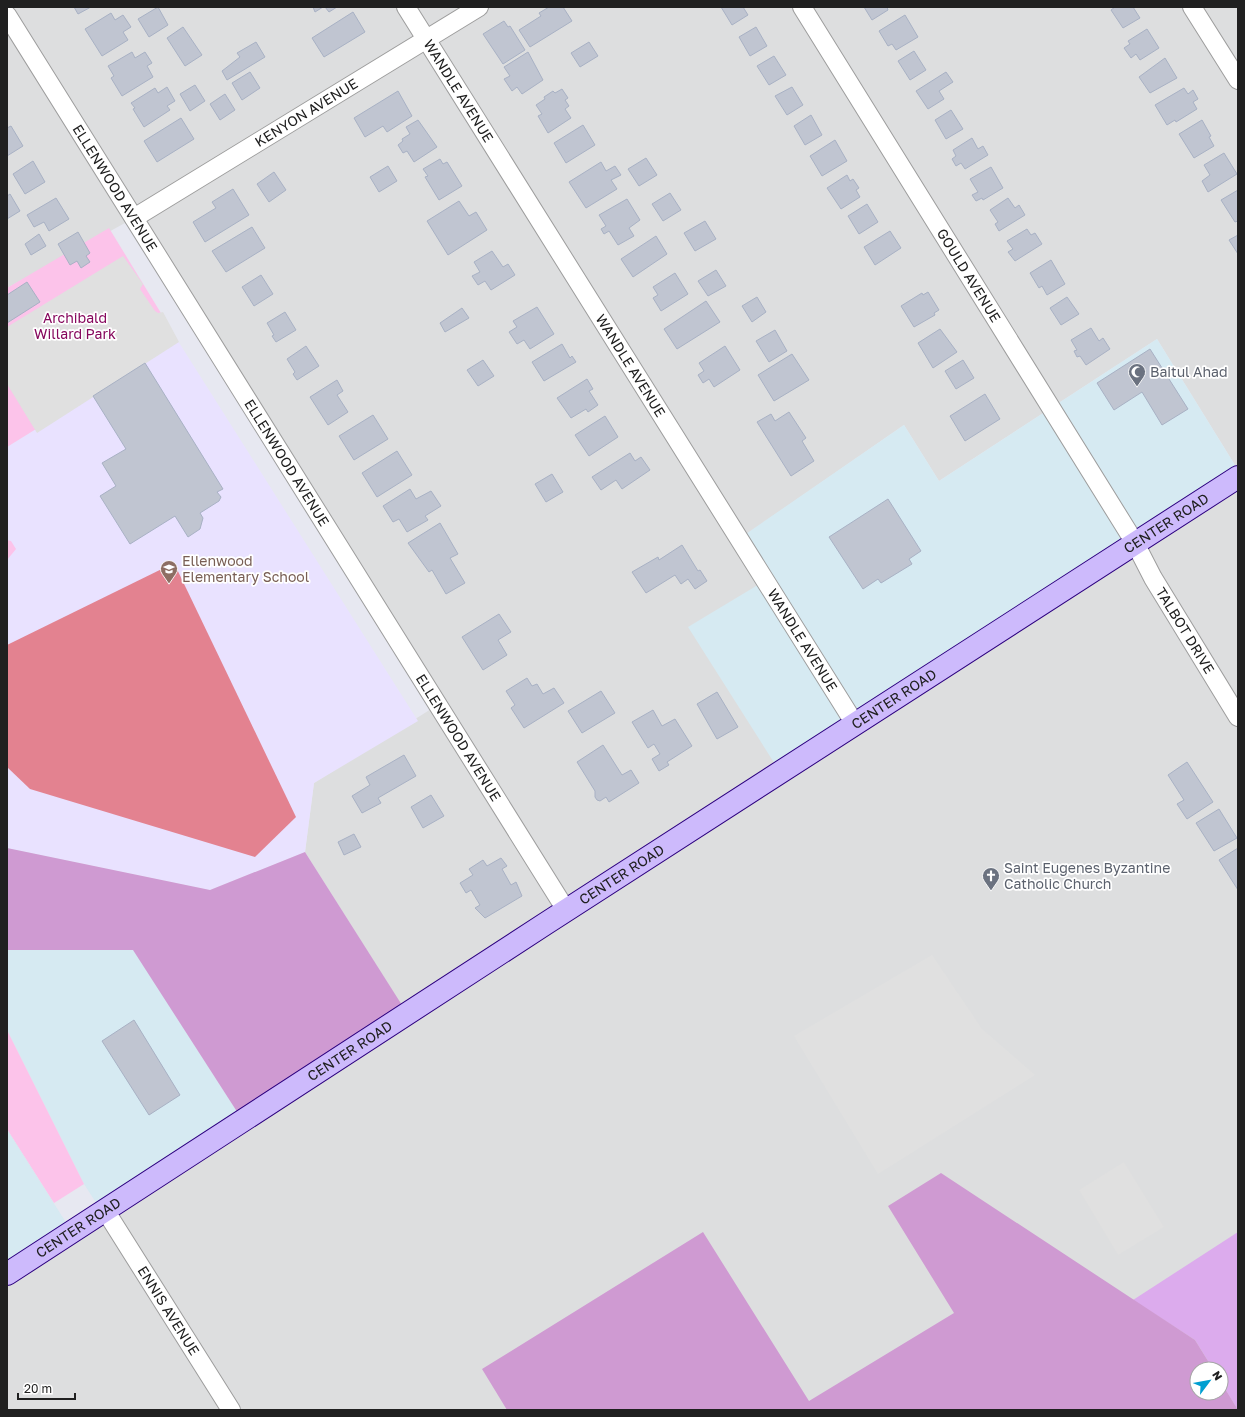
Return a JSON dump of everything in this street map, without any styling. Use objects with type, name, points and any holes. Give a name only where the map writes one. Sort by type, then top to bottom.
[{"type":"main road","name":"CENTER ROAD","points":[[7,1274],[566,910],[1238,477]]},
{"type":"street","name":"WANDLE AVENUE","points":[[406,7],[855,724]]},
{"type":"street","name":"KENYON AVENUE","points":[[134,218],[479,7]]},
{"type":"street","name":"GOULD AVENUE","points":[[802,7],[1135,543]]},
{"type":"street","points":[[1192,7],[1238,80]]},
{"type":"street","name":"ELLENWOOD AVENUE","points":[[7,15],[566,910]]},
{"type":"street","name":"TALBOT DRIVE","points":[[1135,543],[1153,578],[1238,717]]},
{"type":"street","name":"ENNIS AVENUE","points":[[105,1210],[231,1410]]},
{"type":"shaded area","points":[[7,7],[1238,7],[1238,470],[1157,339],[939,481],[904,425],[741,538],[1238,477],[1238,1410],[7,1410],[7,1274],[407,1014],[305,852],[314,783],[439,704],[134,218],[7,288]]},
{"type":"shaded area","name":"Archibald Willard Park","points":[[123,256],[143,284],[140,289],[155,311],[158,313],[163,312],[179,342],[37,433],[7,384],[7,327]]},
{"type":"shaded area","points":[[1157,339],[1238,470],[780,772],[688,627],[766,580],[740,538],[904,425],[939,481]]},
{"type":"shaded area","name":"Ellenwood Elementary School","points":[[178,341],[418,721],[314,783],[305,852],[210,890],[7,848],[7,447]]},
{"type":"shaded area","points":[[174,563],[296,817],[255,857],[30,789],[7,767],[7,645]]},
{"type":"shaded area","points":[[7,848],[78,863],[243,1121],[102,1212],[84,1184],[7,1030]]},
{"type":"shaded area","points":[[7,848],[210,890],[305,852],[407,1013],[243,1121],[133,950],[7,950]]},
{"type":"shaded area","points":[[932,955],[982,1029],[1035,1075],[878,1174],[794,1036]]},
{"type":"shaded area","points":[[7,1129],[72,1232],[7,1274]]},
{"type":"shaded area","points":[[1124,1162],[1164,1227],[1118,1255],[1079,1190]]},
{"type":"shaded area","points":[[941,1173],[1195,1340],[1208,1361],[1189,1361],[1189,1401],[1229,1401],[1229,1395],[1238,1410],[507,1410],[482,1369],[703,1232],[809,1401],[954,1313],[888,1206]]},
{"type":"shaded area","points":[[1238,1232],[1238,1410],[1229,1395],[1229,1361],[1208,1361],[1195,1340],[1133,1300]]},
{"type":"green space","name":"Archibald Willard Park","points":[[109,228],[178,341],[7,447],[7,288]]},
{"type":"green space","points":[[7,540],[11,541],[16,549],[7,560]]},
{"type":"green space","points":[[7,1030],[84,1184],[54,1203],[7,1129]]},
{"type":"building","points":[[74,7],[91,7],[78,14]]},
{"type":"building","points":[[158,7],[168,25],[149,37],[138,19]]},
{"type":"building","points":[[313,7],[323,7],[315,12]]},
{"type":"building","points":[[325,7],[337,7],[329,12]]},
{"type":"building","points":[[549,7],[563,7],[572,21],[530,47],[519,30],[541,16],[539,13]]},
{"type":"building","points":[[721,7],[743,7],[748,15],[732,25]]},
{"type":"building","points":[[864,7],[887,7],[888,10],[872,20]]},
{"type":"building","points":[[1115,7],[1133,7],[1140,18],[1123,28],[1111,10]]},
{"type":"building","points":[[353,12],[365,32],[324,57],[312,38]]},
{"type":"building","points":[[111,13],[115,20],[123,15],[131,27],[123,32],[128,40],[102,56],[85,29]]},
{"type":"building","points":[[905,15],[918,37],[896,50],[892,44],[888,46],[879,31]]},
{"type":"building","points":[[504,21],[508,27],[510,26],[525,50],[503,64],[483,34]]},
{"type":"building","points":[[183,27],[202,55],[185,66],[167,38]]},
{"type":"building","points":[[756,27],[767,46],[750,56],[739,37]]},
{"type":"building","points":[[1147,29],[1159,48],[1140,60],[1136,54],[1131,58],[1124,48],[1130,44],[1128,41]]},
{"type":"building","points":[[256,42],[265,57],[227,80],[222,71],[240,57],[237,53]]},
{"type":"building","points":[[589,42],[598,56],[580,67],[571,53]]},
{"type":"building","points":[[914,51],[926,70],[910,80],[898,61]]},
{"type":"building","points":[[132,52],[135,58],[145,52],[152,63],[147,66],[153,77],[122,96],[111,78],[114,76],[108,66]]},
{"type":"building","points":[[528,52],[543,80],[522,94],[517,87],[512,91],[504,79],[510,76],[504,67]]},
{"type":"building","points":[[774,56],[786,75],[769,85],[757,66]]},
{"type":"building","points":[[1165,58],[1177,78],[1150,93],[1139,77]]},
{"type":"building","points":[[250,72],[260,88],[242,100],[232,83]]},
{"type":"building","points":[[946,72],[953,82],[939,91],[944,99],[928,109],[916,91]]},
{"type":"building","points":[[195,85],[205,101],[190,111],[180,94]]},
{"type":"building","points":[[167,87],[175,101],[167,106],[170,110],[144,127],[131,103],[155,88],[158,93]]},
{"type":"building","points":[[792,87],[803,105],[787,115],[775,96]]},
{"type":"building","points":[[1184,88],[1188,94],[1193,90],[1198,99],[1193,102],[1197,109],[1176,122],[1175,120],[1167,125],[1155,105]]},
{"type":"building","points":[[562,89],[568,98],[565,100],[569,106],[565,109],[571,118],[548,133],[538,116],[542,114],[536,105],[553,91],[555,93]]},
{"type":"building","points":[[398,91],[412,116],[387,132],[383,126],[365,137],[354,118]]},
{"type":"building","points":[[225,94],[235,110],[220,120],[210,104]]},
{"type":"building","points":[[951,110],[963,129],[946,139],[935,120]]},
{"type":"building","points":[[811,115],[822,135],[805,145],[794,126]]},
{"type":"building","points":[[181,118],[194,139],[157,162],[144,141]]},
{"type":"building","points":[[418,120],[437,147],[414,162],[407,151],[403,153],[398,145],[403,141],[402,139],[410,134],[406,127]]},
{"type":"building","points":[[1202,120],[1211,136],[1209,137],[1214,146],[1194,158],[1179,134]]},
{"type":"building","points":[[583,125],[595,145],[566,163],[554,143]]},
{"type":"building","points":[[11,126],[23,146],[7,156],[7,128]]},
{"type":"building","points":[[972,138],[978,149],[983,146],[988,155],[965,169],[961,163],[956,166],[952,159],[956,156],[953,150]]},
{"type":"building","points":[[835,140],[847,161],[822,176],[810,156]]},
{"type":"building","points":[[1224,153],[1237,174],[1208,192],[1202,181],[1210,175],[1204,165]]},
{"type":"building","points":[[646,158],[657,175],[639,186],[628,169]]},
{"type":"building","points":[[440,159],[443,164],[447,162],[462,186],[439,200],[425,177],[428,176],[423,169]]},
{"type":"building","points":[[33,161],[45,182],[25,194],[13,174]]},
{"type":"building","points":[[601,162],[606,171],[615,166],[621,175],[611,180],[617,189],[586,208],[569,182]]},
{"type":"building","points":[[388,166],[397,181],[379,192],[370,177]]},
{"type":"building","points":[[991,167],[1003,188],[983,200],[982,198],[976,201],[972,195],[978,192],[970,179]]},
{"type":"building","points":[[274,172],[286,190],[269,202],[257,184]]},
{"type":"building","points":[[847,175],[850,181],[853,179],[859,188],[856,190],[860,197],[841,209],[827,188]]},
{"type":"building","points":[[233,189],[249,215],[205,242],[193,222],[216,208],[212,202]]},
{"type":"building","points":[[1238,190],[1238,221],[1235,222],[1221,200]]},
{"type":"building","points":[[670,193],[681,210],[663,221],[652,204]]},
{"type":"building","points":[[10,194],[20,211],[7,219],[7,196]]},
{"type":"building","points":[[56,198],[69,219],[49,231],[44,222],[34,227],[27,215]]},
{"type":"building","points":[[1008,198],[1015,208],[1019,205],[1025,215],[999,231],[995,224],[998,222],[990,210]]},
{"type":"building","points":[[627,199],[640,220],[629,228],[634,236],[618,245],[609,231],[604,234],[601,229],[606,226],[599,215]]},
{"type":"building","points":[[459,201],[469,216],[476,212],[487,230],[448,255],[427,221]]},
{"type":"building","points":[[867,204],[878,222],[859,234],[848,216]]},
{"type":"building","points":[[705,221],[716,239],[695,251],[684,233]]},
{"type":"building","points":[[252,227],[265,248],[226,272],[212,251]]},
{"type":"building","points":[[1027,229],[1031,235],[1035,233],[1042,244],[1015,261],[1008,252],[1013,249],[1007,241]]},
{"type":"building","points":[[890,231],[901,248],[875,265],[864,247]]},
{"type":"building","points":[[78,232],[90,253],[86,256],[90,262],[81,268],[77,261],[70,265],[58,244]]},
{"type":"building","points":[[39,234],[46,246],[31,255],[25,244]]},
{"type":"building","points":[[1238,235],[1238,254],[1229,240]]},
{"type":"building","points":[[656,236],[667,254],[633,277],[621,259]]},
{"type":"building","points":[[492,251],[503,267],[508,264],[515,275],[491,290],[485,281],[478,285],[472,276],[480,272],[474,262]]},
{"type":"building","points":[[1051,260],[1065,284],[1047,295],[1042,286],[1039,288],[1030,273]]},
{"type":"building","points":[[716,270],[726,286],[708,296],[698,281]]},
{"type":"building","points":[[675,273],[688,294],[661,311],[653,298],[658,295],[653,287]]},
{"type":"building","points":[[261,275],[273,294],[254,306],[242,287]]},
{"type":"building","points":[[27,282],[40,302],[7,323],[7,295]]},
{"type":"building","points":[[928,292],[939,310],[934,313],[935,315],[914,327],[901,306],[922,293],[923,295]]},
{"type":"building","points":[[757,297],[766,312],[752,322],[742,306]]},
{"type":"building","points":[[1067,297],[1079,314],[1061,325],[1050,308]]},
{"type":"building","points":[[706,301],[720,322],[677,349],[664,329]]},
{"type":"building","points":[[537,307],[554,334],[530,349],[524,340],[517,344],[509,332],[517,327],[513,321]]},
{"type":"building","points":[[462,308],[469,318],[445,332],[440,323]]},
{"type":"building","points":[[285,312],[296,330],[276,342],[267,323]]},
{"type":"building","points":[[1091,328],[1099,341],[1103,338],[1110,349],[1086,365],[1080,356],[1077,357],[1074,351],[1077,350],[1071,340]]},
{"type":"building","points":[[940,329],[957,352],[933,368],[918,343]]},
{"type":"building","points":[[775,330],[787,351],[769,362],[756,341]]},
{"type":"building","points":[[562,344],[570,358],[572,356],[576,362],[544,381],[532,362]]},
{"type":"building","points":[[306,346],[319,366],[297,380],[293,374],[295,372],[287,359]]},
{"type":"building","points":[[725,346],[740,370],[714,387],[709,379],[703,383],[698,375],[704,371],[699,363]]},
{"type":"building","name":"Baitul Ahad","points":[[1150,349],[1188,409],[1162,425],[1142,392],[1114,410],[1097,383]]},
{"type":"building","points":[[792,354],[809,380],[774,401],[758,375]]},
{"type":"building","points":[[483,360],[494,376],[478,386],[467,370]]},
{"type":"building","points":[[963,360],[974,378],[956,389],[945,371]]},
{"type":"building","points":[[145,363],[223,489],[217,492],[221,497],[219,501],[200,513],[203,518],[200,529],[188,537],[175,516],[130,544],[100,496],[116,486],[102,463],[126,449],[93,396]]},
{"type":"building","points":[[587,379],[593,389],[589,391],[598,405],[588,412],[586,409],[571,418],[557,398]]},
{"type":"building","points":[[337,380],[343,391],[337,395],[348,412],[328,425],[310,397]]},
{"type":"building","points":[[985,394],[1000,419],[965,441],[950,416]]},
{"type":"building","points":[[789,412],[806,438],[802,441],[814,461],[791,476],[757,422],[771,414],[775,421]]},
{"type":"building","points":[[373,415],[388,439],[354,460],[339,436]]},
{"type":"building","points":[[605,416],[618,437],[589,456],[575,435]]},
{"type":"building","points":[[397,451],[412,475],[377,497],[362,473]]},
{"type":"building","points":[[630,453],[635,461],[641,457],[650,470],[622,489],[616,480],[601,490],[592,477]]},
{"type":"building","points":[[552,474],[563,492],[546,502],[535,484]]},
{"type":"building","points":[[410,489],[416,499],[431,491],[441,506],[425,516],[428,520],[407,532],[399,519],[393,522],[383,506]]},
{"type":"building","points":[[888,499],[921,551],[909,559],[912,564],[881,583],[878,579],[863,589],[829,537]]},
{"type":"building","points":[[440,523],[458,554],[450,558],[465,583],[446,594],[432,570],[429,572],[408,543]]},
{"type":"building","points":[[682,545],[698,571],[700,570],[707,581],[695,589],[688,579],[681,584],[675,575],[646,593],[632,572],[658,557],[659,560]]},
{"type":"building","points":[[499,614],[511,632],[498,640],[507,655],[483,670],[462,637]]},
{"type":"building","points":[[527,678],[532,686],[537,684],[543,694],[554,688],[564,703],[524,728],[511,708],[515,705],[506,691]]},
{"type":"building","points":[[601,691],[615,713],[582,733],[568,711]]},
{"type":"building","points":[[717,692],[738,727],[717,739],[697,704]]},
{"type":"building","points":[[653,710],[662,726],[675,719],[692,746],[667,762],[669,765],[659,771],[652,759],[660,754],[654,744],[648,748],[632,722]]},
{"type":"building","points":[[603,745],[622,775],[631,770],[639,783],[609,802],[606,797],[600,801],[597,800],[595,797],[595,791],[577,762]]},
{"type":"building","points":[[404,755],[416,776],[378,798],[381,803],[362,813],[352,796],[370,785],[366,777]]},
{"type":"building","points":[[1187,762],[1213,802],[1187,819],[1177,804],[1184,800],[1168,775]]},
{"type":"building","points":[[431,795],[444,816],[423,828],[411,807]]},
{"type":"building","points":[[1219,809],[1237,838],[1214,851],[1196,823]]},
{"type":"building","points":[[354,834],[361,847],[344,855],[338,842]]},
{"type":"building","points":[[1238,848],[1238,890],[1219,860]]},
{"type":"building","points":[[501,858],[507,866],[502,869],[511,885],[516,882],[522,896],[485,918],[475,908],[480,905],[471,890],[466,893],[460,883],[473,875],[469,869],[483,860],[487,866]]},
{"type":"building","points":[[134,1020],[180,1095],[149,1115],[102,1041]]},
{"type":"place","name":"Baitul Ahad","points":[[1137,387]]},
{"type":"place","name":"Ellenwood Elementary School","points":[[169,584]]},
{"type":"place","name":"Saint Eugenes Byzantine Catholic Church","points":[[991,891]]}]
